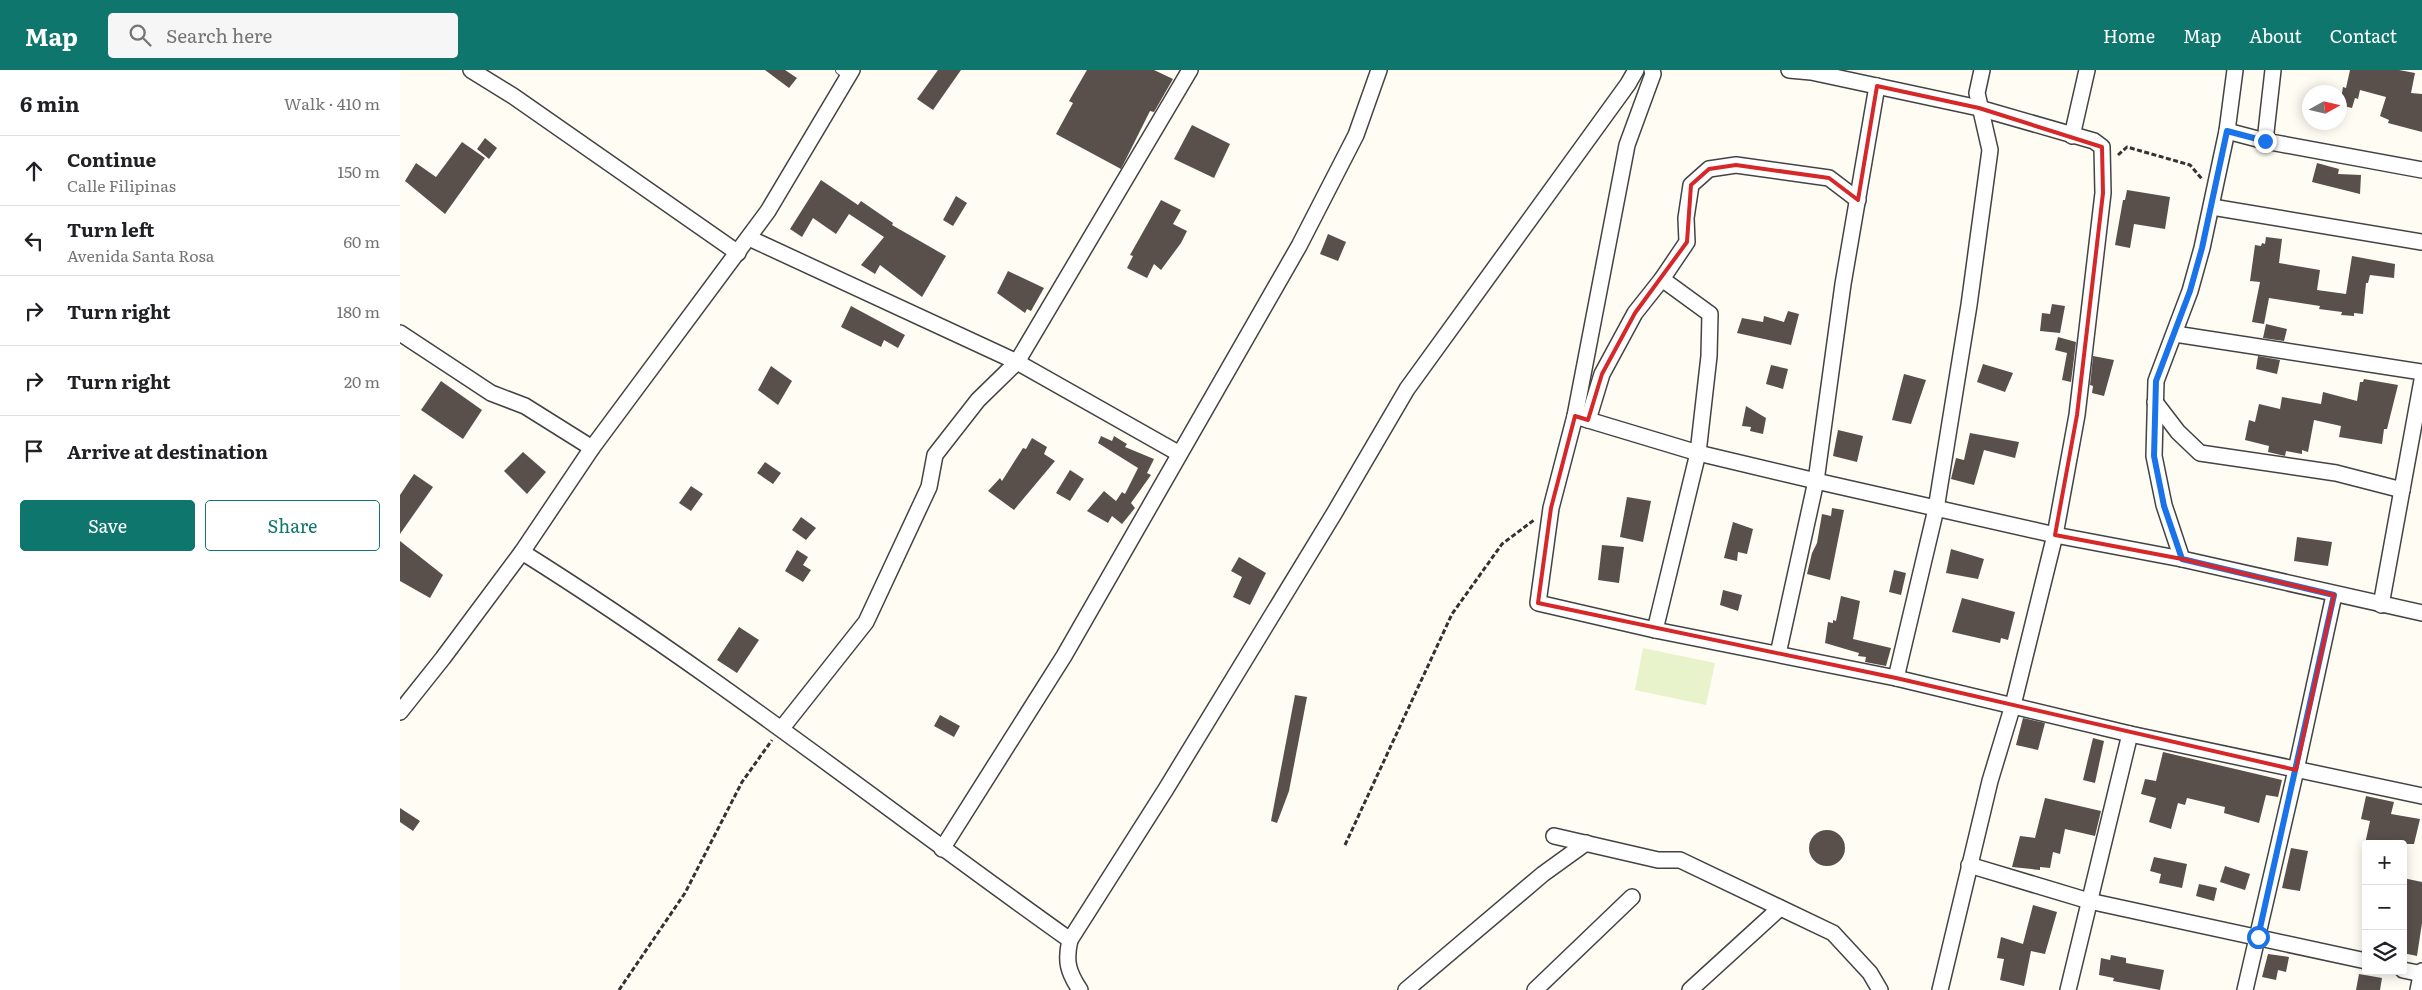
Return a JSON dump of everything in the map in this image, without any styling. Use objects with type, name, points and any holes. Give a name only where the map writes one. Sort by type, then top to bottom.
[{"type":"street","points":[[471,70],[521,101],[738,253]]},
{"type":"street","points":[[782,728],[866,622],[929,487],[935,456],[978,400],[1017,362],[1190,70]]},
{"type":"street","points":[[942,849],[1064,656],[1178,453],[1298,246],[1356,135],[1380,70]]},
{"type":"street","points":[[1080,990],[1071,977],[1066,957],[1070,940],[1166,789],[1335,512],[1407,389],[1628,84],[1636,70]]},
{"type":"street","points":[[1789,70],[1811,71],[1979,108],[2094,142],[2102,148],[2104,179],[2077,415],[2055,535],[2013,705],[1990,781],[1940,990]]},
{"type":"street","points":[[1896,678],[1936,509],[1969,305],[1990,150],[1976,93],[1982,70]]},
{"type":"street","points":[[2072,136],[2086,70]]},
{"type":"street","points":[[2265,141],[2273,70]]},
{"type":"street","points":[[1582,418],[1627,145],[1657,71]]},
{"type":"street","points":[[400,712],[444,658],[522,552],[592,448],[768,211],[847,72]]},
{"type":"street","points":[[2182,559],[2164,506],[2154,456],[2156,381],[2197,265],[2213,200],[2237,73]]},
{"type":"street","points":[[1778,654],[1816,481],[1877,86]]},
{"type":"street","points":[[2227,131],[2265,141],[2422,170]]},
{"type":"street","points":[[1858,200],[1829,178],[1736,165],[1709,169],[1692,185],[1686,218],[1687,242],[1662,279],[1635,313],[1602,374],[1582,418],[1551,508],[1538,603],[1655,630],[1896,678],[2130,734],[2422,796]]},
{"type":"street","points":[[2213,200],[2422,242]]},
{"type":"street","points":[[749,238],[1017,362],[1178,453]]},
{"type":"street","points":[[1655,630],[1698,453],[1709,356],[1710,314],[1662,279]]},
{"type":"street","points":[[400,333],[491,393],[525,406],[592,448]]},
{"type":"street","points":[[2174,334],[2422,372]]},
{"type":"street","points":[[2381,605],[2402,490],[2419,415],[2422,380]]},
{"type":"street","points":[[2155,402],[2178,432],[2200,453],[2336,473],[2402,490]]},
{"type":"street","points":[[1582,418],[1698,453],[1936,509],[2055,535],[2182,559],[2334,595],[2422,613]]},
{"type":"street","points":[[522,552],[659,641],[782,728],[942,849],[1070,940]]},
{"type":"street","points":[[2245,990],[2334,595]]},
{"type":"street","points":[[2068,990],[2130,734]]},
{"type":"street","points":[[1554,836],[1658,860],[1680,860],[1833,932],[1870,973],[1880,990]]},
{"type":"street","points":[[1406,990],[1542,874],[1586,844]]},
{"type":"street","points":[[1969,865],[2089,901],[2362,960]]},
{"type":"street","points":[[1535,990],[1632,897]]},
{"type":"street","points":[[1690,990],[1780,908]]},
{"type":"street","points":[[2407,971],[2422,973],[2418,990]]},
{"type":"path","points":[[2104,179],[2119,153],[2127,147],[2190,165],[2213,200]]},
{"type":"path","points":[[1345,845],[1452,614],[1502,544],[1551,508]]},
{"type":"path","points":[[619,990],[685,894],[742,782],[782,728]]},
{"type":"highlighted area","points":[[1877,86],[1979,108],[2102,147],[2103,193],[2077,415],[2055,535],[2182,559],[2334,595],[2296,770],[1896,678],[1538,603],[1551,508],[1575,416],[1588,420],[1602,374],[1635,313],[1687,242],[1691,185],[1709,169],[1736,165],[1829,178],[1858,200]]},
{"type":"green space","points":[[1643,648],[1715,663],[1706,705],[1635,690]]},
{"type":"building","points":[[765,70],[785,70],[797,78],[789,88]]},
{"type":"building","points":[[938,70],[961,70],[933,110],[917,99]]},
{"type":"building","points":[[1087,70],[1154,70],[1173,79],[1154,112],[1150,111],[1121,169],[1056,134],[1073,103],[1069,101]]},
{"type":"building","points":[[2350,70],[2399,70],[2415,73],[2411,93],[2422,94],[2422,132],[2388,123],[2389,120],[2380,116],[2386,97],[2360,90],[2358,99],[2355,98],[2352,108],[2347,107],[2347,85]]},
{"type":"building","points":[[1192,125],[1230,144],[1214,178],[1174,159]]},
{"type":"building","points":[[485,138],[497,148],[489,159],[477,149]]},
{"type":"building","points":[[462,142],[485,158],[445,214],[405,181],[416,163],[436,177]]},
{"type":"building","points":[[2317,163],[2339,169],[2338,174],[2361,175],[2360,194],[2312,182]]},
{"type":"building","points":[[821,180],[858,205],[861,201],[893,223],[892,225],[946,256],[922,297],[880,265],[875,274],[861,265],[884,237],[849,214],[836,234],[813,218],[802,237],[790,229]]},
{"type":"building","points":[[2127,190],[2170,197],[2165,229],[2134,224],[2130,248],[2115,245],[2123,200],[2125,200]]},
{"type":"building","points":[[956,196],[967,203],[953,226],[943,220]]},
{"type":"building","points":[[1161,200],[1181,210],[1173,224],[1187,231],[1181,243],[1161,270],[1154,264],[1147,278],[1127,268],[1133,256],[1130,255]]},
{"type":"building","points":[[1328,234],[1346,242],[1338,261],[1320,254]]},
{"type":"building","points":[[2266,237],[2282,239],[2279,263],[2320,270],[2317,290],[2346,294],[2352,256],[2395,264],[2394,278],[2370,275],[2368,283],[2366,283],[2363,314],[2354,313],[2354,316],[2341,315],[2342,312],[2319,309],[2320,306],[2269,298],[2264,324],[2252,322],[2260,282],[2250,281],[2255,245],[2261,246],[2262,243],[2265,244]]},
{"type":"building","points":[[1008,271],[1044,288],[1031,311],[1027,309],[1025,313],[997,293]]},
{"type":"building","points":[[2052,304],[2065,306],[2060,333],[2040,331],[2042,313],[2050,314]]},
{"type":"building","points":[[851,306],[905,335],[898,348],[884,340],[881,347],[841,327]]},
{"type":"building","points":[[1788,311],[1799,314],[1791,345],[1737,333],[1742,318],[1763,322],[1764,316],[1784,322]]},
{"type":"building","points":[[2266,324],[2287,329],[2284,341],[2263,338]]},
{"type":"building","points":[[2058,337],[2076,342],[2071,382],[2062,380],[2067,353],[2055,350]]},
{"type":"building","points":[[2093,356],[2114,360],[2104,396],[2092,393],[2093,386],[2090,385]]},
{"type":"building","points":[[2258,356],[2280,360],[2277,374],[2256,369]]},
{"type":"building","points":[[1983,364],[2013,373],[2005,392],[1977,382]]},
{"type":"building","points":[[1771,365],[1788,369],[1783,389],[1766,384]]},
{"type":"building","points":[[771,366],[792,381],[778,405],[758,390]]},
{"type":"building","points":[[1904,374],[1926,380],[1911,424],[1892,420]]},
{"type":"building","points":[[2364,379],[2398,385],[2387,429],[2384,429],[2382,444],[2339,437],[2341,426],[2314,420],[2308,452],[2302,450],[2302,454],[2286,451],[2285,456],[2268,452],[2269,446],[2245,440],[2249,420],[2255,422],[2259,404],[2280,409],[2282,397],[2321,404],[2323,392],[2357,401],[2360,382],[2363,382]]},
{"type":"building","points":[[441,381],[482,410],[463,439],[421,410]]},
{"type":"building","points":[[1746,406],[1766,418],[1763,434],[1750,431],[1751,427],[1742,426]]},
{"type":"building","points":[[1838,430],[1863,436],[1857,462],[1833,456]]},
{"type":"building","points":[[1970,433],[2019,442],[2015,458],[1984,450],[1974,485],[1951,479],[1956,458],[1964,460]]},
{"type":"building","points":[[1101,436],[1112,441],[1114,436],[1127,444],[1125,447],[1154,459],[1147,473],[1151,475],[1131,503],[1135,508],[1122,524],[1112,516],[1108,523],[1087,511],[1104,491],[1116,501],[1122,492],[1125,494],[1138,468],[1098,443]]},
{"type":"building","points":[[1032,438],[1047,447],[1044,454],[1055,461],[1014,510],[988,491],[1000,478],[1002,481],[1023,448],[1026,449]]},
{"type":"building","points":[[523,452],[546,472],[527,494],[504,471]]},
{"type":"building","points":[[765,462],[781,473],[773,484],[757,473]]},
{"type":"building","points":[[1070,470],[1084,479],[1070,501],[1056,493]]},
{"type":"building","points":[[414,474],[433,487],[400,534],[400,495]]},
{"type":"building","points":[[691,486],[703,494],[691,511],[679,503]]},
{"type":"building","points":[[1627,497],[1651,501],[1643,542],[1620,537]]},
{"type":"building","points":[[1832,508],[1844,510],[1830,580],[1807,574],[1812,553],[1817,543],[1822,514],[1831,516]]},
{"type":"building","points":[[801,517],[816,528],[806,540],[792,530]]},
{"type":"building","points":[[1733,522],[1753,529],[1747,554],[1738,552],[1737,561],[1724,558]]},
{"type":"building","points":[[2297,537],[2332,542],[2328,566],[2294,561]]},
{"type":"building","points":[[400,541],[443,575],[430,598],[400,581]]},
{"type":"building","points":[[1602,545],[1624,547],[1619,583],[1598,580]]},
{"type":"building","points":[[1951,549],[1984,559],[1978,579],[1946,573]]},
{"type":"building","points":[[797,550],[808,557],[803,565],[811,570],[803,582],[785,571]]},
{"type":"building","points":[[1239,557],[1266,573],[1250,605],[1233,597],[1242,577],[1231,571]]},
{"type":"building","points":[[1894,570],[1906,573],[1901,595],[1889,592]]},
{"type":"building","points":[[1723,590],[1742,595],[1738,611],[1720,605]]},
{"type":"building","points":[[1841,596],[1860,601],[1853,639],[1891,648],[1886,666],[1865,662],[1866,657],[1858,656],[1859,653],[1825,643],[1828,622],[1833,623],[1833,620],[1836,621]]},
{"type":"building","points":[[1962,598],[2015,612],[2008,640],[2001,638],[2000,643],[1952,632]]},
{"type":"building","points":[[739,627],[759,640],[737,673],[717,660]]},
{"type":"building","points":[[1295,695],[1307,697],[1289,791],[1277,823],[1271,821]]},
{"type":"building","points":[[940,715],[960,726],[954,737],[934,726]]},
{"type":"building","points":[[2023,718],[2045,723],[2038,750],[2016,745]]},
{"type":"building","points":[[2093,738],[2104,741],[2095,783],[2083,780]]},
{"type":"building","points":[[2163,752],[2282,780],[2278,797],[2266,795],[2259,823],[2224,813],[2225,807],[2187,798],[2185,805],[2178,803],[2171,829],[2149,822],[2156,798],[2141,794],[2145,779],[2156,781]]},
{"type":"building","points":[[2366,796],[2394,802],[2391,814],[2420,819],[2414,844],[2407,844],[2407,840],[2366,840],[2370,821],[2361,819]]},
{"type":"building","points":[[2045,798],[2101,811],[2095,836],[2065,829],[2060,854],[2053,852],[2050,868],[2040,867],[2040,870],[2012,867],[2020,836],[2035,838]]},
{"type":"building","points":[[400,808],[420,821],[413,831],[400,822]]},
{"type":"building","points":[[1827,830],[1834,831],[1840,835],[1844,841],[1844,855],[1840,861],[1834,865],[1827,866],[1820,865],[1814,861],[1810,855],[1809,848],[1810,841],[1814,835],[1820,831]]},
{"type":"building","points":[[2291,848],[2308,851],[2300,891],[2282,888]]},
{"type":"building","points":[[2154,857],[2187,864],[2182,888],[2159,883],[2161,874],[2150,871]]},
{"type":"building","points":[[2225,866],[2250,874],[2245,890],[2220,882]]},
{"type":"building","points":[[2407,879],[2422,882],[2422,923],[2417,956],[2407,954]]},
{"type":"building","points":[[2199,884],[2217,888],[2214,901],[2196,896]]},
{"type":"building","points":[[2033,905],[2057,912],[2045,954],[2031,951],[2024,986],[2000,980],[2004,959],[1997,958],[2001,937],[2023,944]]},
{"type":"building","points":[[2268,954],[2289,957],[2286,972],[2278,970],[2276,980],[2262,977]]},
{"type":"building","points":[[2111,955],[2126,958],[2126,963],[2164,970],[2160,990],[2113,981],[2114,978],[2099,975],[2101,958],[2110,960]]},
{"type":"building","points":[[2359,974],[2382,978],[2380,990],[2356,990]]},
{"type":"route","points":[[2258,937],[2334,595],[2182,559],[2164,506],[2154,456],[2156,381],[2190,291],[2212,207],[2227,131],[2265,141]]}]
